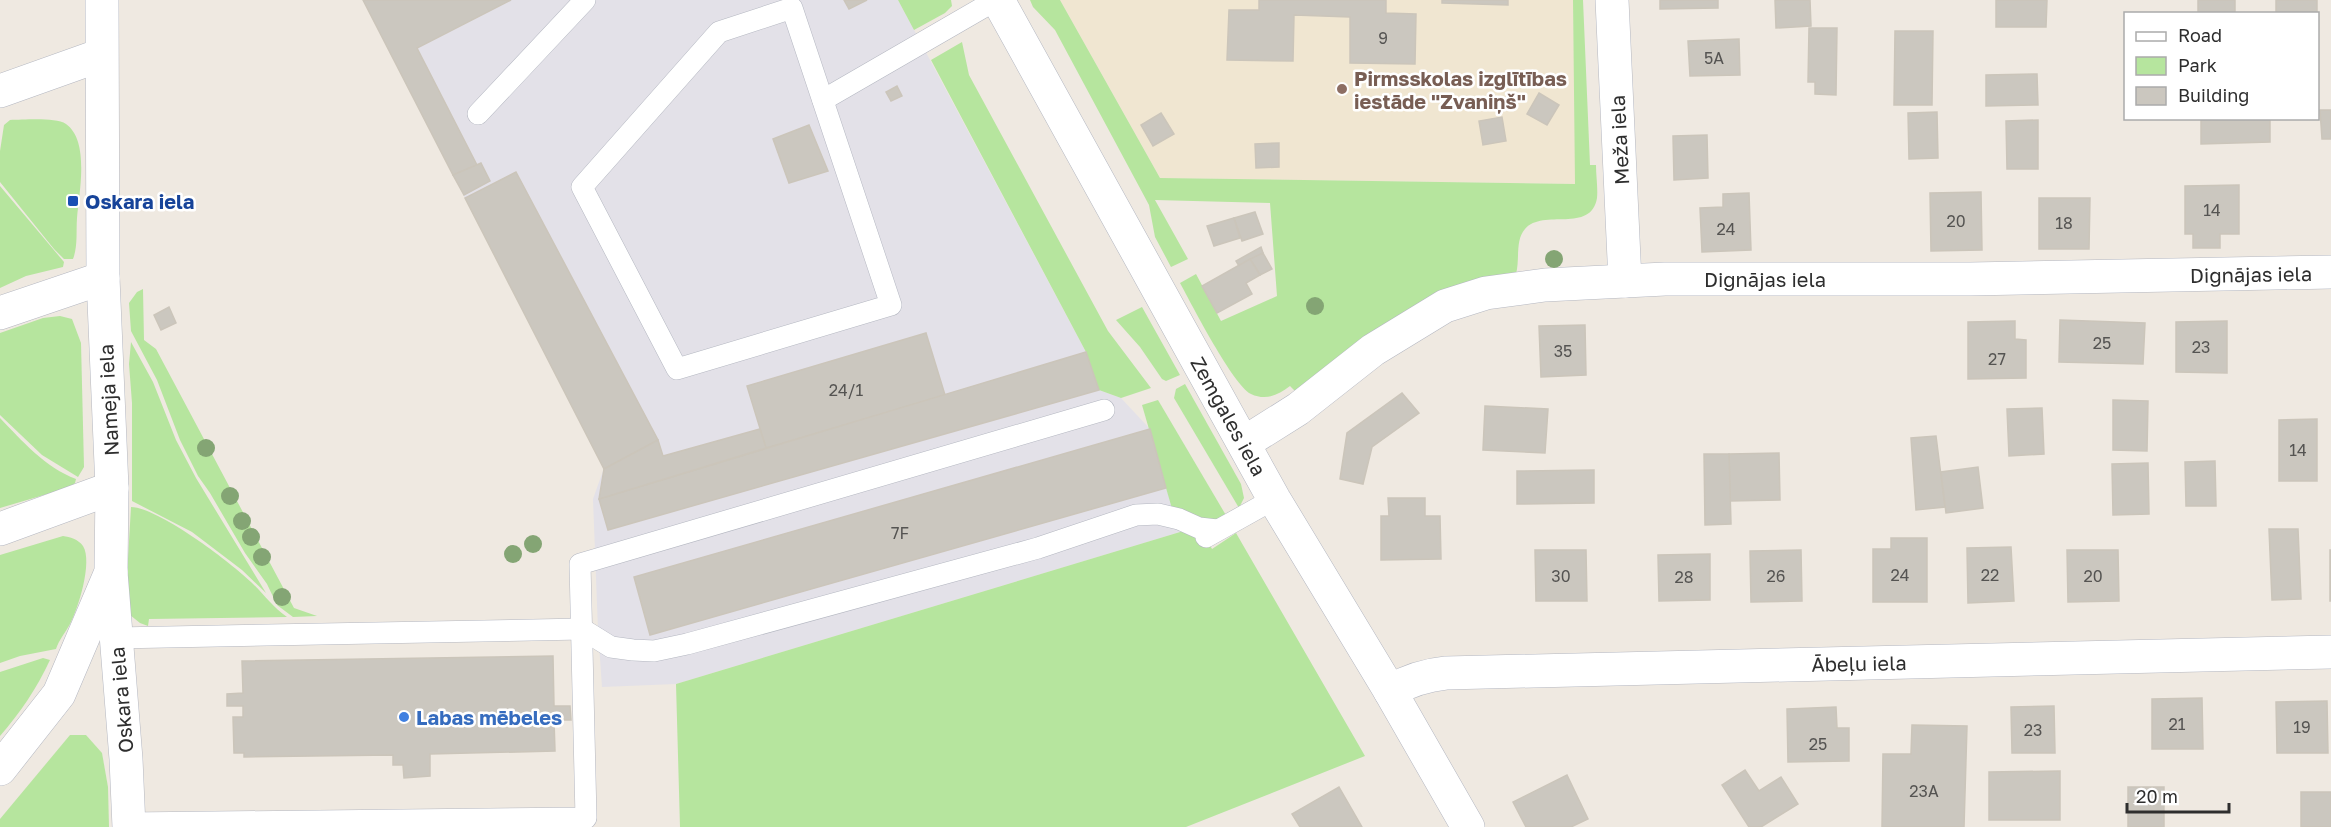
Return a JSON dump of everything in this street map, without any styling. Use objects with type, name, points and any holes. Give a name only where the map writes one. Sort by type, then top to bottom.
[{"type":"street","name":"Nameja iela","points":[[0,769],[59,694],[111,572],[112,488],[103,278],[102,0]]},
{"type":"street","name":"Zemgales iela","points":[[997,0],[1274,499],[1390,691],[1468,827]]},
{"type":"street","name":"Meža iela","points":[[1612,0],[1625,281]]},
{"type":"street","points":[[0,91],[101,54]]},
{"type":"street","name":"Dignājas iela","points":[[1244,443],[1298,409],[1372,350],[1445,306],[1486,293],[1545,285],[1665,279],[1970,279],[2331,272]]},
{"type":"street","points":[[0,313],[103,278]]},
{"type":"street","points":[[0,529],[112,488]]},
{"type":"street","name":"Oskara iela","points":[[111,572],[129,825]]},
{"type":"street","name":"Ābeļu iela","points":[[1390,691],[1426,675],[1446,673],[2331,652]]},
{"type":"lane","points":[[478,114],[585,0]]},
{"type":"lane","points":[[823,100],[997,0]]},
{"type":"lane","points":[[792,8],[823,100],[891,305],[677,369],[582,187],[719,32],[792,8]]},
{"type":"lane","points":[[129,825],[586,818],[580,564],[1104,411]]},
{"type":"lane","points":[[116,638],[582,629],[611,647],[654,651],[1038,548],[1137,515],[1158,514],[1179,519],[1211,534],[1274,499]]},
{"type":"shaded area","points":[[363,0],[898,0],[1086,352],[1099,390],[1121,398],[1150,429],[1200,526],[676,684],[602,687],[593,499],[604,468]]},
{"type":"shaded area","name":"Pirmsskolas izglītības iestāde \"Zvaniņš\"","points":[[1060,0],[1573,0],[1576,184],[1160,178]]},
{"type":"green space","points":[[898,0],[951,0],[952,6],[945,13],[914,30]]},
{"type":"green space","points":[[1030,0],[1060,0],[1160,178],[1575,184],[1573,0],[1583,0],[1590,165],[1596,165],[1597,198],[1593,209],[1586,215],[1576,218],[1543,220],[1525,229],[1519,244],[1516,274],[1296,392],[1290,386],[1272,396],[1256,396],[1243,388],[1234,376],[1180,283],[1196,274],[1221,321],[1277,296],[1270,203],[1155,200],[1188,259],[1171,267],[1155,237],[1149,205],[1055,30],[1033,7]]},
{"type":"green space","points":[[962,42],[969,75],[1108,331],[1151,388],[1121,398],[1099,390],[1086,352],[931,60]]},
{"type":"green space","points":[[10,120],[55,120],[66,124],[78,142],[81,155],[81,182],[73,259],[64,259],[54,249],[0,182],[0,151],[4,125]]},
{"type":"green space","points":[[0,186],[64,262],[63,267],[26,276],[0,288]]},
{"type":"green space","points":[[143,289],[144,340],[156,349],[294,608],[317,616],[293,617],[277,605],[267,584],[245,553],[198,476],[180,440],[157,380],[131,331],[129,303],[137,292]]},
{"type":"green space","points":[[1142,307],[1180,375],[1166,381],[1162,379],[1140,347],[1116,320]]},
{"type":"green space","points":[[60,316],[72,319],[81,343],[84,467],[78,477],[42,455],[0,415],[0,333],[43,318]]},
{"type":"green space","points":[[131,342],[153,382],[176,440],[196,478],[266,593],[242,570],[192,532],[132,501],[132,403],[129,364]]},
{"type":"green space","points":[[1185,384],[1241,484],[1244,498],[1239,508],[1174,398],[1176,389]]},
{"type":"green space","points":[[1158,400],[1227,517],[1220,522],[1173,512],[1142,405]]},
{"type":"green space","points":[[0,418],[44,461],[76,479],[75,483],[71,487],[0,508]]},
{"type":"green space","points":[[131,507],[158,516],[211,549],[241,573],[287,617],[149,619],[148,626],[140,623],[130,615],[127,576]]},
{"type":"green space","points":[[1200,526],[1212,549],[1236,533],[1365,756],[1186,827],[680,827],[676,684]]},
{"type":"green space","points":[[63,536],[79,542],[86,553],[83,585],[70,624],[56,649],[20,656],[0,663],[0,555]]},
{"type":"green space","points":[[43,658],[50,660],[40,680],[0,736],[0,672]]},
{"type":"green space","points":[[70,735],[86,735],[102,753],[108,787],[109,827],[0,827],[0,819]]},
{"type":"building","points":[[363,0],[511,0],[417,48],[477,165],[453,175]]},
{"type":"building","points":[[844,0],[867,0],[849,9]]},
{"type":"building","points":[[1259,0],[1386,0],[1386,13],[1416,14],[1415,64],[1350,63],[1350,17],[1294,15],[1293,61],[1227,60],[1229,10],[1259,10]]},
{"type":"building","points":[[1442,0],[1508,0],[1508,5],[1442,3]]},
{"type":"building","points":[[1660,0],[1718,0],[1718,8],[1660,9]]},
{"type":"building","points":[[1775,0],[1810,0],[1811,26],[1776,28]]},
{"type":"building","points":[[1996,0],[2047,0],[2046,27],[1996,27]]},
{"type":"building","points":[[2198,0],[2235,0],[2235,12],[2198,12]]},
{"type":"building","points":[[2276,0],[2317,0],[2317,12],[2276,12]]},
{"type":"building","points":[[1809,28],[1837,28],[1836,95],[1815,94],[1815,82],[1808,82]]},
{"type":"building","points":[[1895,31],[1933,31],[1932,105],[1894,105]]},
{"type":"building","points":[[1739,39],[1740,75],[1690,76],[1688,41]]},
{"type":"building","points":[[2037,74],[2038,105],[1986,106],[1986,75]]},
{"type":"building","points":[[897,86],[902,96],[891,101],[886,92]]},
{"type":"building","points":[[1539,93],[1559,105],[1547,125],[1527,114]]},
{"type":"building","points":[[2320,110],[2331,110],[2331,139],[2322,139]]},
{"type":"building","points":[[1937,112],[1938,158],[1909,159],[1908,113]]},
{"type":"building","points":[[1161,113],[1174,134],[1153,146],[1141,125]]},
{"type":"building","points":[[1502,117],[1506,141],[1483,145],[1479,121]]},
{"type":"building","points":[[2038,120],[2038,169],[2007,169],[2006,121]]},
{"type":"building","points":[[2201,120],[2270,120],[2270,142],[2201,144]]},
{"type":"building","points":[[809,125],[828,171],[789,183],[773,139]]},
{"type":"building","points":[[1707,135],[1708,178],[1674,180],[1673,136]]},
{"type":"building","points":[[1279,143],[1279,167],[1256,168],[1255,144]]},
{"type":"building","points":[[481,163],[490,181],[464,195],[453,175]]},
{"type":"building","points":[[516,172],[658,440],[604,469],[465,198]]},
{"type":"building","points":[[2239,185],[2239,234],[2220,234],[2220,248],[2193,248],[2193,234],[2185,234],[2185,186]]},
{"type":"building","points":[[1981,192],[1982,250],[1931,251],[1930,193]]},
{"type":"building","points":[[1749,193],[1751,250],[1702,252],[1700,208],[1723,207],[1723,194]]},
{"type":"building","points":[[2039,198],[2090,198],[2089,249],[2039,249]]},
{"type":"building","points":[[1255,212],[1263,234],[1242,241],[1234,218]]},
{"type":"building","points":[[1234,218],[1240,238],[1214,246],[1207,226]]},
{"type":"building","points":[[1261,247],[1263,253],[1239,266],[1236,261]]},
{"type":"building","points":[[1263,253],[1272,269],[1260,275],[1250,259]]},
{"type":"building","points":[[1250,259],[1260,275],[1246,283],[1252,294],[1217,313],[1202,286]]},
{"type":"building","points":[[169,307],[176,323],[161,330],[154,315]]},
{"type":"building","points":[[2060,320],[2145,323],[2143,364],[2059,362]]},
{"type":"building","points":[[2015,321],[2015,339],[2026,340],[2026,378],[1968,379],[1968,322]]},
{"type":"building","points":[[2227,321],[2227,373],[2176,372],[2176,322]]},
{"type":"building","points":[[1585,325],[1586,375],[1541,377],[1539,326]]},
{"type":"building","points":[[926,333],[945,395],[766,448],[747,386]]},
{"type":"building","points":[[1086,352],[1099,390],[608,530],[599,499]]},
{"type":"building","points":[[1402,393],[1419,413],[1372,447],[1363,484],[1340,479],[1347,433]]},
{"type":"building","points":[[2113,400],[2148,401],[2147,451],[2113,450]]},
{"type":"building","points":[[1485,406],[1548,409],[1545,453],[1483,450]]},
{"type":"building","points":[[2042,408],[2044,454],[2009,456],[2007,409]]},
{"type":"building","points":[[2317,419],[2317,481],[2279,481],[2279,420]]},
{"type":"building","points":[[760,429],[766,448],[599,499],[604,469],[658,440],[663,456]]},
{"type":"building","points":[[1150,429],[1166,488],[650,635],[634,577]]},
{"type":"building","points":[[1936,436],[1945,507],[1916,510],[1911,438]]},
{"type":"building","points":[[1779,453],[1780,500],[1730,501],[1729,454]]},
{"type":"building","points":[[1704,454],[1729,454],[1731,524],[1705,525]]},
{"type":"building","points":[[2215,461],[2216,506],[2186,506],[2185,462]]},
{"type":"building","points":[[2148,463],[2149,514],[2113,515],[2112,464]]},
{"type":"building","points":[[1978,467],[1983,508],[1946,513],[1941,472]]},
{"type":"building","points":[[1594,470],[1594,503],[1517,504],[1517,471]]},
{"type":"building","points":[[1388,498],[1425,498],[1425,516],[1440,516],[1441,559],[1381,560],[1381,516],[1389,516]]},
{"type":"building","points":[[2269,529],[2298,529],[2301,599],[2272,600]]},
{"type":"building","points":[[1891,538],[1927,538],[1927,602],[1873,602],[1873,549],[1891,549]]},
{"type":"building","points":[[2011,547],[2014,601],[1968,603],[1967,548]]},
{"type":"building","points":[[1535,550],[1586,550],[1587,601],[1536,601]]},
{"type":"building","points":[[1801,550],[1802,601],[1751,602],[1750,551]]},
{"type":"building","points":[[2067,550],[2118,550],[2119,601],[2068,602]]},
{"type":"building","points":[[2331,550],[2331,601],[2330,601]]},
{"type":"building","points":[[1710,554],[1710,600],[1659,601],[1658,555]]},
{"type":"building","name":"Labas mēbeles","points":[[553,656],[554,706],[570,706],[571,720],[554,720],[555,751],[430,754],[430,776],[404,778],[403,765],[393,765],[393,755],[244,757],[244,753],[234,753],[233,717],[243,717],[243,706],[227,706],[227,694],[243,693],[242,661]]},
{"type":"building","points":[[2202,698],[2203,749],[2152,749],[2152,699]]},
{"type":"building","points":[[2327,701],[2328,753],[2277,753],[2276,702]]},
{"type":"building","points":[[2054,706],[2055,753],[2012,753],[2011,707]]},
{"type":"building","points":[[1836,707],[1837,728],[1849,728],[1849,761],[1788,762],[1787,709]]},
{"type":"building","points":[[1912,725],[1967,726],[1964,827],[1882,827],[1883,754],[1911,754]]},
{"type":"building","points":[[1745,770],[1759,791],[1781,777],[1798,804],[1761,827],[1749,827],[1722,785]]},
{"type":"building","points":[[2060,771],[2060,820],[1989,820],[1989,772]]},
{"type":"building","points":[[1567,775],[1588,819],[1571,827],[1526,827],[1513,802]]},
{"type":"building","points":[[1339,787],[1362,827],[1300,827],[1292,814]]},
{"type":"building","points":[[2128,787],[2164,787],[2164,827],[2128,827]]},
{"type":"building","points":[[2301,792],[2331,792],[2331,827],[2301,827]]},
{"type":"place","name":"Pirmsskolas izglītības iestāde \"Zvaniņš\"","points":[[1342,89]]},
{"type":"place","name":"Oskara iela","points":[[73,201]]},
{"type":"place","name":"Labas mēbeles","points":[[404,717]]}]
